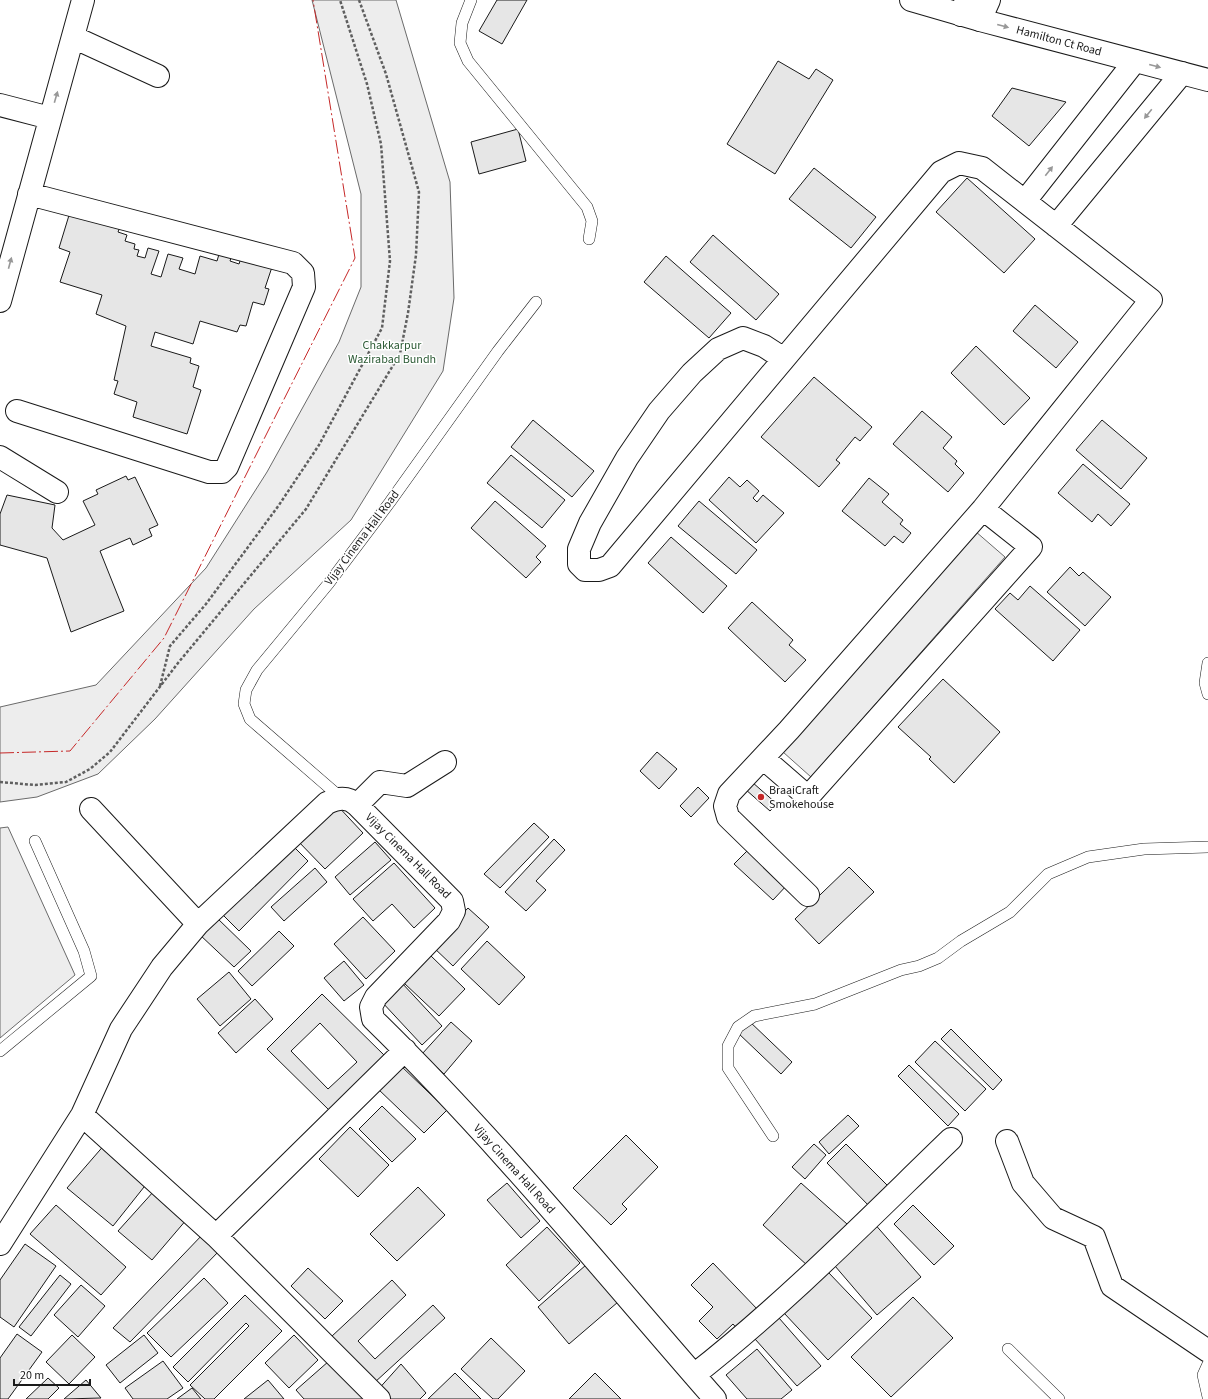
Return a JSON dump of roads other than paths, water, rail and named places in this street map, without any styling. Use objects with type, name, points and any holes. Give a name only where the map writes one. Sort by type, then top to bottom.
[{"type":"street","points":[[0,301],[83,0]]},
{"type":"street","name":"Hamilton Ct Road","points":[[911,0],[969,12],[1135,61],[1208,80]]},
{"type":"street","points":[[969,12],[989,0]]},
{"type":"street","points":[[73,37],[158,76]]},
{"type":"street","points":[[1025,201],[1135,61]]},
{"type":"street","points":[[1056,226],[1182,73]]},
{"type":"street","points":[[0,105],[50,118]]},
{"type":"street","points":[[784,359],[764,346],[743,338],[718,349],[692,373],[659,411],[627,458],[590,523],[579,549],[579,564],[585,570],[599,570],[610,566],[784,359],[941,172],[959,163],[982,168],[1151,300],[983,509],[763,758],[729,794],[724,806],[728,817],[808,895]]},
{"type":"street","points":[[17,411],[209,472],[222,472],[227,467],[304,287],[303,273],[293,263],[29,194]]},
{"type":"street","points":[[0,457],[57,492]]},
{"type":"street","points":[[763,758],[808,797],[1031,547],[983,509]]},
{"type":"street","points":[[0,1244],[82,1115],[121,1028],[162,967],[198,924],[327,803],[348,801],[380,782],[407,786],[445,762]]},
{"type":"street","name":"Vijay Cinema Hall Road","points":[[348,801],[452,901],[454,911],[449,921],[376,997],[371,1006],[373,1018],[405,1050],[585,1246],[715,1399]]},
{"type":"street","points":[[91,810],[198,924]]},
{"type":"street","points":[[216,1236],[405,1050]]},
{"type":"street","points":[[82,1115],[216,1236],[379,1399]]},
{"type":"street","points":[[694,1375],[744,1336],[812,1274],[951,1139]]},
{"type":"street","points":[[1007,1141],[1023,1183],[1053,1218],[1094,1237],[1112,1286],[1208,1351]]},
{"type":"lane","points":[[471,0],[462,23],[460,43],[468,62],[587,206],[592,221],[590,239]]},
{"type":"lane","name":"Vijay Cinema Hall Road","points":[[348,801],[250,719],[244,704],[246,690],[257,670],[329,583],[390,502],[493,356],[536,302]]},
{"type":"lane","points":[[1208,663],[1205,683],[1208,694]]},
{"type":"lane","points":[[0,1051],[91,976],[84,951],[35,841]]},
{"type":"lane","points":[[773,1136],[728,1068],[728,1046],[738,1027],[754,1016],[816,1004],[901,970],[920,966],[938,958],[961,940],[1010,912],[1048,874],[1088,857],[1144,849],[1208,847]]},
{"type":"lane","points":[[1008,1349],[1059,1399]]},
{"type":"lane","points":[[1208,1364],[1203,1375],[1208,1397]]},
{"type":"place","name":"BraaiCraft Smokehouse","points":[[761,797]]},
{"type":"park label","name":"Chakkarpur Wazirabad Bundh","points":[[392,352]]}]
